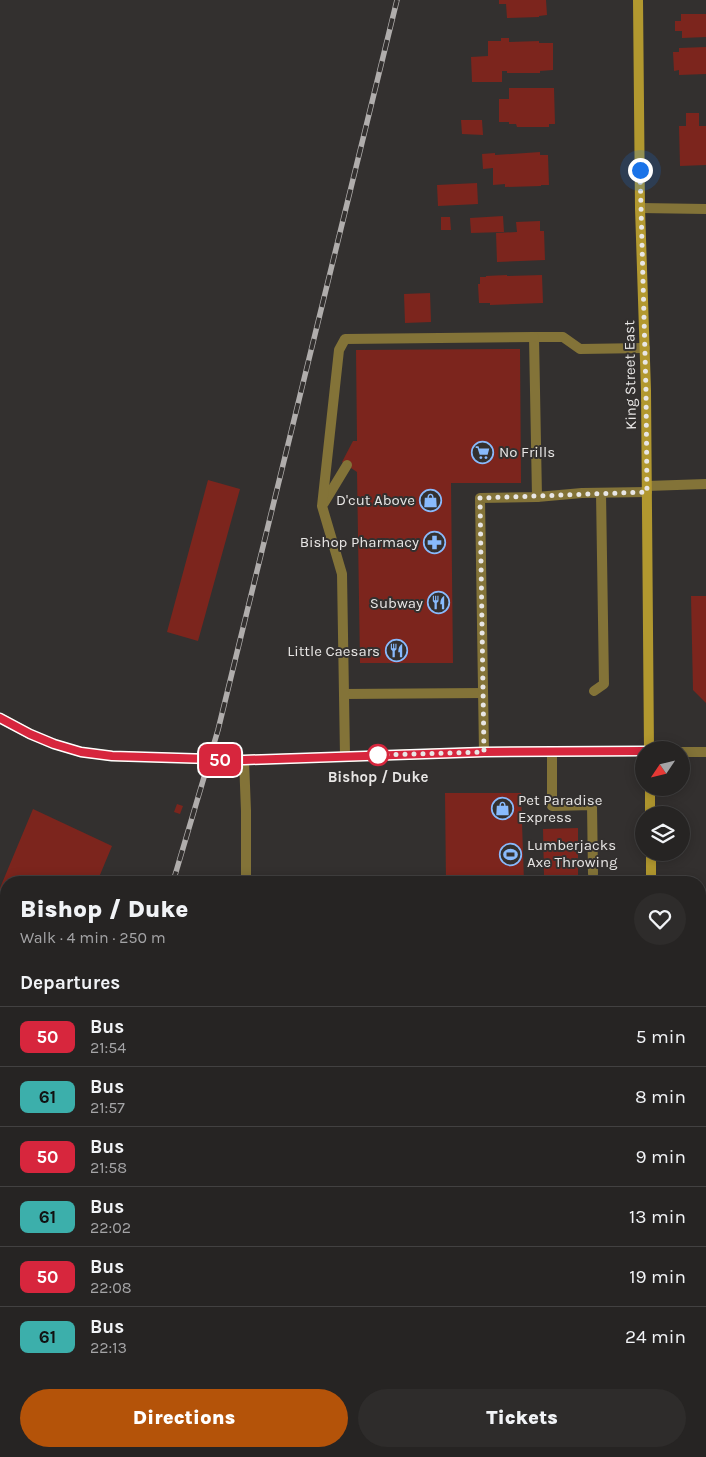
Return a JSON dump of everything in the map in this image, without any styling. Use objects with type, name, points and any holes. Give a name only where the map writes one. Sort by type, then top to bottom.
[{"type":"main road","name":"King Street East","points":[[638,0],[640,208],[645,348],[649,741]]},
{"type":"main road","points":[[0,718],[30,734],[81,752],[112,756],[244,760],[484,752],[635,751]]},
{"type":"main road","points":[[650,861],[651,876]]},
{"type":"street","points":[[640,208],[706,209]]},
{"type":"street","points":[[534,337],[537,497]]},
{"type":"street","points":[[345,756],[342,574],[322,506],[339,350],[345,339],[564,337],[580,349],[645,348]]},
{"type":"street","points":[[322,506],[347,465]]},
{"type":"street","points":[[484,752],[480,498],[537,497],[706,484]]},
{"type":"street","points":[[594,691],[604,684],[601,493]]},
{"type":"street","points":[[344,694],[484,693]]},
{"type":"street","points":[[552,752],[552,806],[592,805],[593,874]]},
{"type":"street","points":[[690,752],[706,752]]},
{"type":"street","points":[[244,760],[246,876]]},
{"type":"building","points":[[499,0],[546,0],[547,15],[507,18],[506,4],[499,4]]},
{"type":"building","points":[[681,14],[706,14],[706,37],[682,38],[682,31],[675,31],[675,21],[681,21]]},
{"type":"building","points":[[501,38],[509,38],[509,42],[539,41],[539,43],[553,43],[553,70],[540,71],[540,73],[507,73],[507,71],[502,71],[502,82],[472,82],[471,57],[488,56],[488,41],[501,41]]},
{"type":"building","points":[[706,47],[706,74],[679,75],[679,70],[674,71],[673,52],[679,52],[679,48]]},
{"type":"building","points":[[509,88],[554,88],[555,124],[549,124],[549,127],[517,127],[516,124],[509,124],[509,122],[499,122],[499,99],[509,99]]},
{"type":"building","points":[[686,113],[699,113],[699,126],[706,126],[706,165],[680,166],[679,126],[686,126]]},
{"type":"building","points":[[461,120],[482,120],[483,135],[462,134]]},
{"type":"building","points":[[540,152],[540,155],[548,155],[549,185],[505,187],[505,184],[493,185],[493,168],[483,169],[482,154]]},
{"type":"building","points":[[477,183],[478,204],[438,206],[437,185]]},
{"type":"building","points":[[503,216],[504,232],[471,233],[470,218]]},
{"type":"building","points":[[441,217],[450,217],[451,230],[441,230]]},
{"type":"building","points":[[540,221],[540,231],[544,231],[545,260],[497,262],[496,233],[517,232],[516,222]]},
{"type":"building","points":[[542,275],[543,303],[490,305],[490,303],[479,303],[478,284],[480,284],[480,277]]},
{"type":"building","points":[[430,293],[431,322],[405,323],[404,294]]},
{"type":"building","points":[[520,349],[521,483],[451,483],[453,663],[360,663],[357,472],[342,462],[353,441],[357,441],[356,350]]},
{"type":"building","points":[[208,480],[240,489],[198,641],[167,632]]},
{"type":"building","points":[[691,596],[706,596],[706,703],[693,690]]},
{"type":"building","points":[[445,793],[521,793],[524,876],[446,876]]},
{"type":"building","points":[[177,804],[183,806],[180,814],[174,812]]},
{"type":"building","points":[[33,809],[112,846],[100,876],[5,876]]},
{"type":"building","points":[[578,828],[578,875],[544,876],[543,829]]},
{"type":"railway","points":[[175,876],[218,730],[397,0]]},
{"type":"bus line","name":"50","points":[[0,718],[54,744],[81,752],[112,756],[244,760],[484,752],[635,751]]},
{"type":"place","name":"No Frills","points":[[483,452]]},
{"type":"place","name":"D'cut Above","points":[[431,500]]},
{"type":"place","name":"Bishop Pharmacy","points":[[435,542]]},
{"type":"place","name":"Subway","points":[[439,603]]},
{"type":"place","name":"Little Caesars","points":[[396,651]]},
{"type":"place","name":"Bishop / Duke","points":[[378,755]]},
{"type":"place","name":"Pet Paradise Express","points":[[502,809]]},
{"type":"place","name":"Lumberjacks Axe Throwing","points":[[511,854]]},
{"type":"route","points":[[378,755],[484,752],[480,498],[647,492],[640,170]]}]
